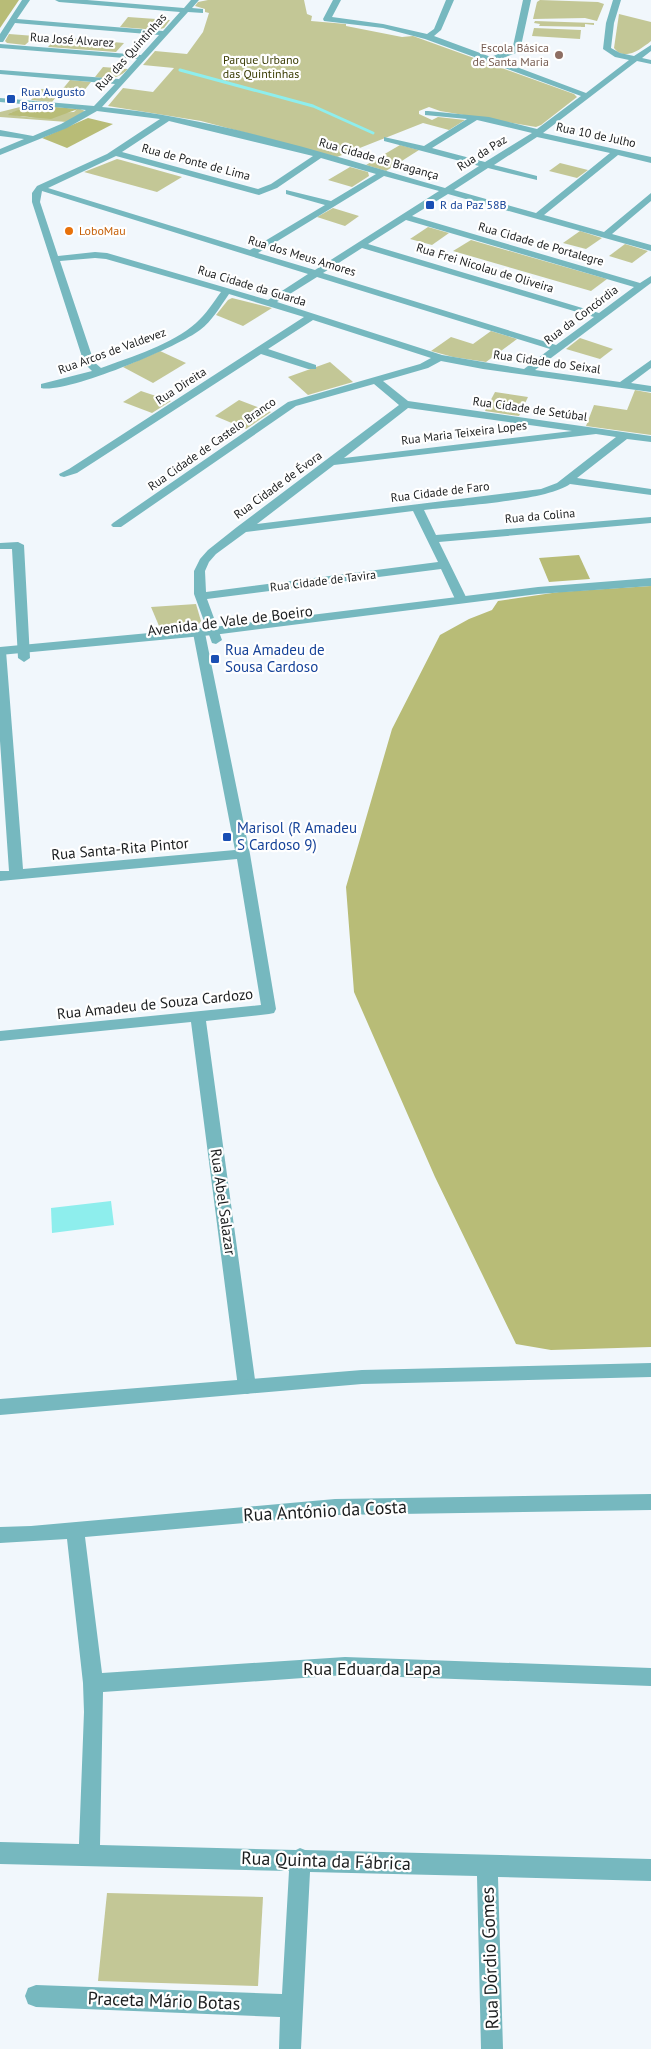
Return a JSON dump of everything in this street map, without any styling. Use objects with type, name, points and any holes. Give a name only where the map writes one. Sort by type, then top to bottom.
[{"type":"street","points":[[0,40],[26,0]]},
{"type":"street","points":[[59,0],[200,11]]},
{"type":"street","name":"Rua das Quintinhas","points":[[0,152],[74,122],[97,108],[195,0]]},
{"type":"street","points":[[337,0],[327,19],[383,26],[428,38],[585,95]]},
{"type":"street","points":[[428,38],[438,30],[450,0]]},
{"type":"street","points":[[491,60],[513,51],[517,46],[527,0]]},
{"type":"street","points":[[616,2],[610,22],[607,49],[612,53],[651,62]]},
{"type":"street","points":[[12,21],[165,33]]},
{"type":"street","name":"Rua José Alvarez","points":[[0,46],[143,57]]},
{"type":"street","name":"Rua da Paz","points":[[269,303],[537,133],[651,47]]},
{"type":"street","points":[[0,72],[121,82]]},
{"type":"street","points":[[0,100],[97,108]]},
{"type":"street","name":"Rua Cidade de Bragança","points":[[97,108],[168,118],[244,135],[651,248]]},
{"type":"street","points":[[428,113],[475,118],[537,133]]},
{"type":"street","points":[[98,371],[89,362],[36,202],[36,193],[40,188],[115,153],[168,118]]},
{"type":"street","points":[[425,149],[475,118]]},
{"type":"street","name":"Rua 10 de Julho","points":[[537,133],[651,160]]},
{"type":"street","points":[[0,134],[33,138]]},
{"type":"street","points":[[386,139],[534,178]]},
{"type":"street","points":[[537,217],[616,152]]},
{"type":"street","name":"Rua de Ponte de Lima","points":[[115,153],[259,192],[274,186],[320,155]]},
{"type":"street","points":[[250,252],[383,173]]},
{"type":"street","name":"Rua dos Meus Amores","points":[[40,188],[557,348]]},
{"type":"street","points":[[289,192],[332,204]]},
{"type":"street","points":[[605,236],[651,196]]},
{"type":"street","name":"Rua Cidade de Portalegre","points":[[406,217],[640,286]]},
{"type":"street","name":"Rua Frei Nicolau de Oliveira","points":[[362,244],[600,316]]},
{"type":"street","name":"Rua Cidade da Guarda","points":[[55,259],[103,255],[269,303],[440,358]]},
{"type":"street","name":"Rua da Concórdia","points":[[526,372],[651,278]]},
{"type":"street","name":"Rua Arcos de Valdevez","points":[[45,386],[60,384],[132,359],[184,336],[202,322],[227,291]]},
{"type":"street","name":"Rua Direita","points":[[64,474],[81,466],[311,317]]},
{"type":"street","points":[[259,350],[312,368]]},
{"type":"street","name":"Rua Cidade do Seixal","points":[[440,358],[651,389]]},
{"type":"street","name":"Rua Cidade de Castelo Branco","points":[[117,525],[292,404],[424,366],[440,358]]},
{"type":"street","points":[[622,385],[651,363]]},
{"type":"street","points":[[376,380],[405,404]]},
{"type":"street","name":"Rua Cidade de Setúbal","points":[[405,404],[651,439]]},
{"type":"street","name":"Rua Cidade de Évora","points":[[215,636],[197,576],[206,557],[241,529],[333,463],[399,412],[405,404]]},
{"type":"street","name":"Rua Maria Teixeira Lopes","points":[[333,463],[598,431]]},
{"type":"street","name":"Rua Cidade de Faro","points":[[241,529],[532,494],[553,489],[568,480],[625,435]]},
{"type":"street","points":[[568,480],[651,492]]},
{"type":"street","points":[[417,508],[461,599]]},
{"type":"street","name":"Rua da Colina","points":[[432,539],[651,520]]},
{"type":"street","points":[[0,546],[18,545],[23,654]]},
{"type":"street","name":"Rua Cidade de Tavira","points":[[202,596],[444,565]]},
{"type":"street","name":"Avenida de Vale de Boeiro","points":[[0,655],[112,651],[200,637],[399,617],[461,599],[651,582]]},
{"type":"street","name":"Rua Amadeu de Souza Cardozo","points":[[0,1036],[269,1009],[243,854],[200,637]]},
{"type":"street","points":[[0,655],[16,875]]},
{"type":"street","name":"Rua Santa-Rita Pintor","points":[[0,876],[243,854]]},
{"type":"street","name":"Rua Abel Salazar","points":[[198,1016],[247,1387]]},
{"type":"street","points":[[0,1407],[362,1377],[651,1370]]},
{"type":"street","points":[[651,1502],[651,1509]]},
{"type":"street","name":"Rua António da Costa","points":[[0,1535],[335,1507],[651,1502]]},
{"type":"street","points":[[75,1529],[93,1683],[94,1712],[88,1855]]},
{"type":"street","name":"Rua Eduarda Lapa","points":[[93,1683],[345,1666],[651,1677]]},
{"type":"street","name":"Rua Quinta da Fábrica","points":[[0,1853],[300,1859],[651,1870]]},
{"type":"street","points":[[290,2049],[300,1859]]},
{"type":"street","name":"Rua Dórdio Gomes","points":[[487,1866],[492,2049]]},
{"type":"street","name":"Praceta Mário Botas","points":[[36,1996],[292,2006]]},
{"type":"green space","points":[[0,0],[19,0],[0,28]]},
{"type":"green space","name":"Parque Urbano das Quintinhas","points":[[208,0],[304,0],[307,14],[312,16],[311,21],[346,24],[346,26],[402,37],[413,36],[574,94],[577,97],[536,127],[440,111],[429,107],[419,111],[419,114],[432,120],[438,117],[465,120],[449,130],[423,123],[337,157],[201,121],[108,106],[123,88],[153,92],[174,68],[143,65],[155,51],[187,54],[203,32],[209,13],[205,12],[205,9],[195,6],[198,2]]},
{"type":"green space","points":[[540,0],[598,2],[604,4],[597,21],[585,18],[533,19],[537,2]]},
{"type":"green space","points":[[619,14],[651,22],[651,41],[632,53],[623,54],[618,52],[614,48]]},
{"type":"green space","points":[[128,17],[170,20],[164,28],[157,30],[120,27]]},
{"type":"green space","points":[[535,21],[594,23],[594,25],[585,24],[585,27],[539,26],[540,24],[534,23]]},
{"type":"green space","points":[[534,28],[581,30],[580,39],[532,36]]},
{"type":"green space","points":[[9,34],[35,36],[25,45],[7,43],[5,41]]},
{"type":"green space","points":[[57,37],[124,43],[116,52],[48,47]]},
{"type":"green space","points":[[103,67],[128,69],[113,78],[95,77]]},
{"type":"green space","points":[[70,80],[91,82],[83,92],[61,91]]},
{"type":"green space","points":[[41,89],[61,91],[52,102],[31,100]]},
{"type":"green space","points":[[32,105],[78,109],[51,119],[8,115]]},
{"type":"green space","points":[[24,106],[18,111],[10,113],[19,116],[35,117],[74,112],[78,108],[85,111],[67,122],[0,117],[0,112]]},
{"type":"green space","points":[[88,118],[113,124],[67,148],[42,138]]},
{"type":"green space","points":[[400,145],[419,150],[386,171],[366,165]]},
{"type":"green space","points":[[117,159],[182,177],[157,192],[84,172]]},
{"type":"green space","points":[[560,163],[588,170],[577,178],[549,171]]},
{"type":"green space","points":[[350,167],[368,172],[369,176],[352,187],[328,180]]},
{"type":"green space","points":[[333,208],[359,216],[345,226],[317,217]]},
{"type":"green space","points":[[428,227],[449,233],[432,245],[410,239]]},
{"type":"green space","points":[[580,231],[602,238],[586,249],[563,243]]},
{"type":"green space","points":[[471,240],[607,279],[591,291],[453,251]]},
{"type":"green space","points":[[625,244],[648,251],[632,263],[609,256]]},
{"type":"green space","points":[[232,298],[272,308],[243,326],[216,315],[228,300]]},
{"type":"green space","points":[[491,331],[517,339],[486,362],[453,357],[431,351],[451,337],[473,344]]},
{"type":"green space","points":[[580,338],[613,349],[600,359],[566,349]]},
{"type":"green space","points":[[160,351],[186,363],[153,383],[123,367]]},
{"type":"green space","points":[[330,362],[353,382],[308,395],[288,377]]},
{"type":"green space","points":[[635,390],[651,393],[651,435],[586,426],[594,405],[627,410]]},
{"type":"green space","points":[[141,391],[171,401],[152,413],[123,402]]},
{"type":"green space","points":[[495,392],[528,397],[519,416],[485,411]]},
{"type":"green space","points":[[239,400],[271,412],[246,429],[215,416]]},
{"type":"green space","points":[[579,555],[590,579],[549,582],[539,558]]},
{"type":"green space","points":[[651,586],[651,1347],[551,1350],[516,1344],[435,1177],[354,992],[346,887],[392,729],[440,635],[469,619],[492,610],[498,601],[559,592]]},
{"type":"green space","points":[[196,604],[201,621],[197,627],[162,633],[151,607]]},
{"type":"green space","points":[[107,1893],[263,1897],[258,1986],[98,1981]]},
{"type":"water","points":[[111,1201],[114,1225],[52,1233],[51,1208]]},
{"type":"waterway","points":[[180,70],[313,106],[373,133]]},
{"type":"place","name":"Escola Básica de Santa Maria","points":[[559,55]]},
{"type":"place","name":"Rua Augusto Barros","points":[[11,99]]},
{"type":"place","name":"R da Paz 58B","points":[[430,205]]},
{"type":"place","name":"LoboMau","points":[[69,231]]},
{"type":"place","name":"Rua Amadeu de Sousa Cardoso","points":[[215,659]]},
{"type":"place","name":"Marisol (R Amadeu S Cardoso 9)","points":[[227,837]]}]
